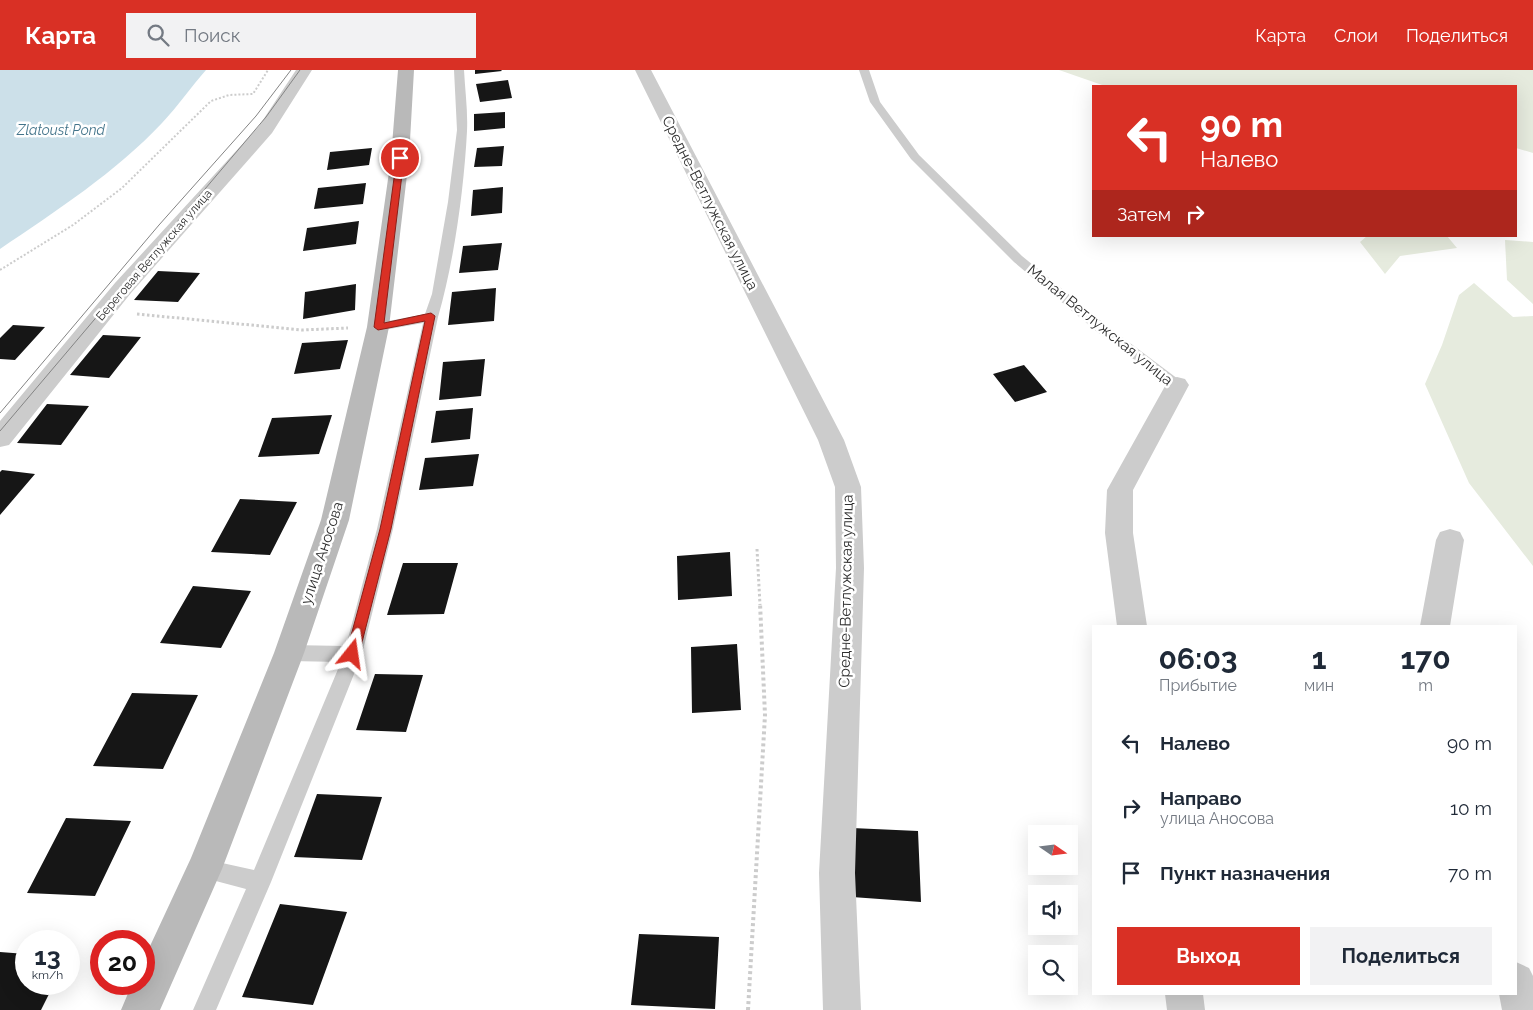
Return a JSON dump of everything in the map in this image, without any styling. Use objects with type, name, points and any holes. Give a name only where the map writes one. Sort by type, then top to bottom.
[{"type":"main road","name":"улица Аносова","points":[[140,1010],[204,869],[289,653],[335,520],[378,327],[400,158],[406,70]]},
{"type":"street","name":"Береговая Ветлужская улица","points":[[0,438],[103,312],[266,129],[304,70]]},
{"type":"street","name":"Средне-Ветлужская улица","points":[[643,70],[830,440],[848,487],[850,568],[837,874],[842,1010]]},
{"type":"street","name":"Малая Ветлужская улица","points":[[1132,625],[1119,533],[1120,490],[1178,385]]},
{"type":"street","points":[[1435,625],[1450,540]]},
{"type":"street","points":[[1517,987],[1521,1010]]},
{"type":"street","points":[[1184,995],[1186,1010]]},
{"type":"lane","points":[[204,1010],[260,882],[352,654],[385,529],[431,316],[438,294],[454,202],[462,130],[459,70]]},
{"type":"lane","name":"Малая Ветлужская улица","points":[[864,70],[875,102],[915,157],[1018,259],[1101,328],[1178,385]]},
{"type":"lane","points":[[378,327],[431,316]]},
{"type":"lane","points":[[289,653],[352,654]]},
{"type":"lane","points":[[204,869],[260,882]]},
{"type":"path","points":[[0,270],[73,225],[122,188],[211,101],[229,95],[253,94],[268,70]]},
{"type":"path","points":[[103,312],[302,330],[378,327]]},
{"type":"path","points":[[748,1010],[765,715],[757,549]]},
{"type":"shaded area","points":[[1059,70],[1533,70],[1533,153],[1517,148],[1517,85],[1102,85]]},
{"type":"shaded area","points":[[1366,237],[1448,237],[1457,248],[1400,256],[1385,274],[1360,242]]},
{"type":"shaded area","points":[[1505,240],[1533,242],[1533,304],[1507,280]]},
{"type":"shaded area","points":[[1474,283],[1513,317],[1533,316],[1533,566],[1469,483],[1425,384],[1442,345],[1459,295]]},
{"type":"water","name":"Zlatoust Pond","points":[[0,70],[206,70],[174,110],[125,158],[85,190],[0,249]]},
{"type":"building","points":[[475,70],[501,70],[502,71],[475,74]]},
{"type":"building","points":[[508,80],[512,98],[480,102],[476,84]]},
{"type":"building","points":[[505,112],[505,128],[474,131],[474,114]]},
{"type":"building","points":[[504,146],[502,166],[474,167],[477,148]]},
{"type":"building","points":[[372,148],[369,165],[327,170],[330,152]]},
{"type":"building","points":[[366,183],[363,204],[314,209],[318,188]]},
{"type":"building","points":[[503,187],[502,213],[471,216],[473,190]]},
{"type":"building","points":[[359,221],[356,244],[303,251],[307,228]]},
{"type":"building","points":[[502,243],[498,270],[459,273],[463,246]]},
{"type":"building","points":[[158,271],[200,273],[178,302],[134,300]]},
{"type":"building","points":[[356,284],[355,310],[303,319],[305,292]]},
{"type":"building","points":[[496,288],[494,321],[448,325],[452,292]]},
{"type":"building","points":[[13,325],[45,327],[15,360],[0,359],[0,338]]},
{"type":"building","points":[[103,335],[141,337],[109,378],[70,375]]},
{"type":"building","points":[[348,340],[340,369],[294,374],[302,343]]},
{"type":"building","points":[[485,359],[481,396],[439,400],[443,362]]},
{"type":"building","points":[[1024,365],[1047,392],[1015,402],[993,374]]},
{"type":"building","points":[[47,404],[89,406],[61,445],[17,443]]},
{"type":"building","points":[[473,408],[470,439],[431,443],[436,411]]},
{"type":"building","points":[[332,415],[319,454],[258,457],[272,418]]},
{"type":"building","points":[[479,454],[473,486],[419,490],[425,458]]},
{"type":"building","points":[[2,470],[35,474],[0,515],[0,472]]},
{"type":"building","points":[[240,499],[297,502],[270,555],[211,552]]},
{"type":"building","points":[[730,552],[732,596],[678,600],[677,556]]},
{"type":"building","points":[[403,563],[458,563],[444,614],[387,615]]},
{"type":"building","points":[[193,586],[251,591],[221,648],[160,643]]},
{"type":"building","points":[[737,644],[741,710],[692,713],[691,647]]},
{"type":"building","points":[[375,674],[423,675],[406,732],[356,730]]},
{"type":"building","points":[[132,693],[198,695],[163,769],[93,766]]},
{"type":"building","points":[[317,794],[382,797],[362,860],[294,857]]},
{"type":"building","points":[[66,818],[131,821],[95,896],[27,893]]},
{"type":"building","points":[[852,828],[918,831],[921,902],[852,897]]},
{"type":"building","points":[[280,904],[347,912],[313,1005],[242,997]]},
{"type":"building","points":[[639,934],[719,937],[715,1009],[631,1005]]},
{"type":"building","points":[[0,952],[15,953],[15,995],[48,995],[41,1010],[0,1010]]},
{"type":"tram line","points":[[0,413],[159,225],[256,116],[291,70]]},
{"type":"tram line","points":[[0,431],[266,117],[300,70]]},
{"type":"route","points":[[352,654],[385,529],[431,316],[378,327],[400,158]]}]
